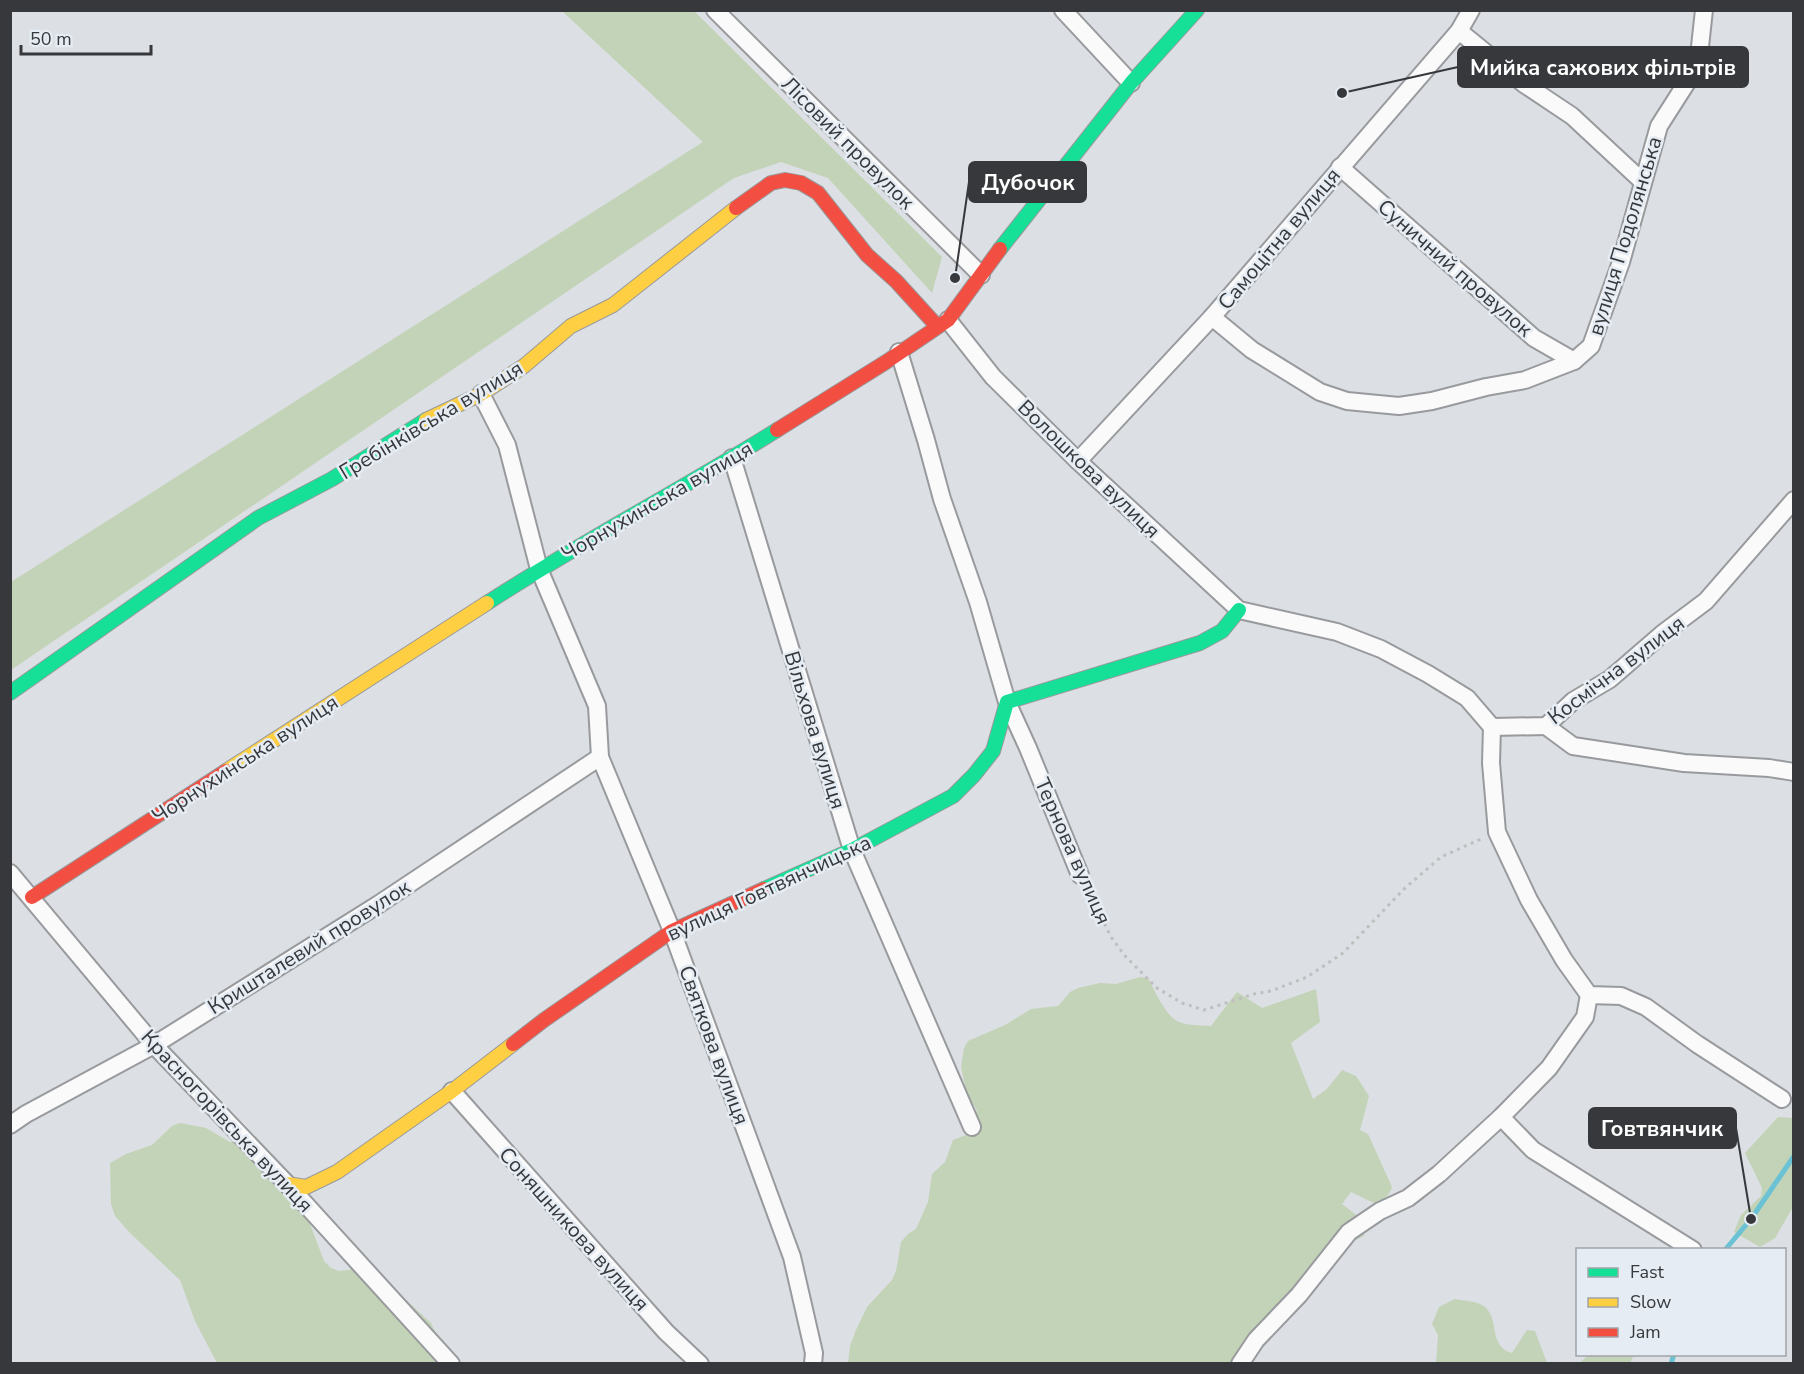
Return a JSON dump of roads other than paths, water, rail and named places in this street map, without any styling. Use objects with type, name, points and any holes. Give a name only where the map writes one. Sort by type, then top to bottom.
[{"type":"street","name":"Лісовий провулок","points":[[716,10],[981,275]]},
{"type":"street","points":[[1063,10],[1131,83]]},
{"type":"street","name":"Чорнухинська вулиця","points":[[32,897],[539,569],[732,459],[942,323],[1131,83],[1197,10]]},
{"type":"street","name":"вулиця Подолянська","points":[[1212,317],[1252,350],[1320,392],[1347,401],[1399,406],[1432,401],[1525,380],[1574,361],[1591,346],[1621,262],[1659,126],[1698,65],[1704,10]]},
{"type":"street","name":"Самоцітна вулиця","points":[[1078,461],[1212,317],[1459,31],[1469,11]]},
{"type":"street","points":[[1459,31],[1524,84],[1572,116],[1642,182]]},
{"type":"street","name":"Суничний провулок","points":[[1340,167],[1534,338],[1574,361]]},
{"type":"street","name":"Гребінківська вулиця","points":[[10,693],[258,518],[332,479],[433,415],[481,394],[524,366],[571,326],[613,305],[744,201],[771,183],[785,180],[801,183],[818,193],[867,255],[942,323]]},
{"type":"street","name":"Волошкова вулиця","points":[[942,323],[1078,461],[1239,609]]},
{"type":"street","name":"Тернова вулиця","points":[[900,352],[942,499],[978,602],[1007,702],[1080,875]]},
{"type":"street","name":"Святкова вулиця","points":[[481,394],[507,445],[539,569],[597,706],[600,757],[672,931],[792,1257],[814,1353],[813,1364]]},
{"type":"street","name":"Вільхова вулиця","points":[[732,459],[852,850],[972,1127]]},
{"type":"street","name":"Космічна вулиця","points":[[1492,727],[1546,726],[1573,701],[1610,680],[1662,634],[1706,601],[1794,500]]},
{"type":"street","points":[[1007,702],[1200,643],[1222,631],[1239,609],[1337,632],[1381,649],[1467,698],[1492,727],[1491,763],[1497,832],[1529,900],[1564,960],[1589,995],[1584,1017],[1549,1068],[1501,1117],[1439,1174],[1408,1198],[1380,1210],[1349,1232],[1305,1287],[1256,1340],[1240,1364]]},
{"type":"street","name":"вулиця Говтвянчицька","points":[[287,1184],[306,1187],[337,1172],[452,1091],[544,1020],[672,931],[852,850],[953,796],[993,751],[1007,702]]},
{"type":"street","points":[[1546,726],[1573,746],[1684,762],[1794,772]]},
{"type":"street","name":"Кришталевий провулок","points":[[10,1125],[26,1114],[154,1045],[378,904],[600,757]]},
{"type":"street","name":"Красногорівська вулиця","points":[[10,873],[154,1045],[287,1184],[451,1364]]},
{"type":"street","points":[[1589,995],[1621,996],[1646,1007],[1697,1044],[1782,1099]]},
{"type":"street","name":"Соняшникова вулиця","points":[[452,1091],[666,1332],[700,1364]]},
{"type":"street","points":[[1501,1117],[1533,1150],[1691,1248]]},
{"type":"waterway","points":[[1727,1248],[1751,1219],[1794,1156]]},
{"type":"waterway","points":[[1671,1364],[1673,1356]]},
{"type":"place","name":"Мийка сажових фільтрів","points":[[1342,93]]},
{"type":"place","name":"Дубочок","points":[[955,278]]},
{"type":"place","name":"Говтвянчик","points":[[1751,1219]]}]
